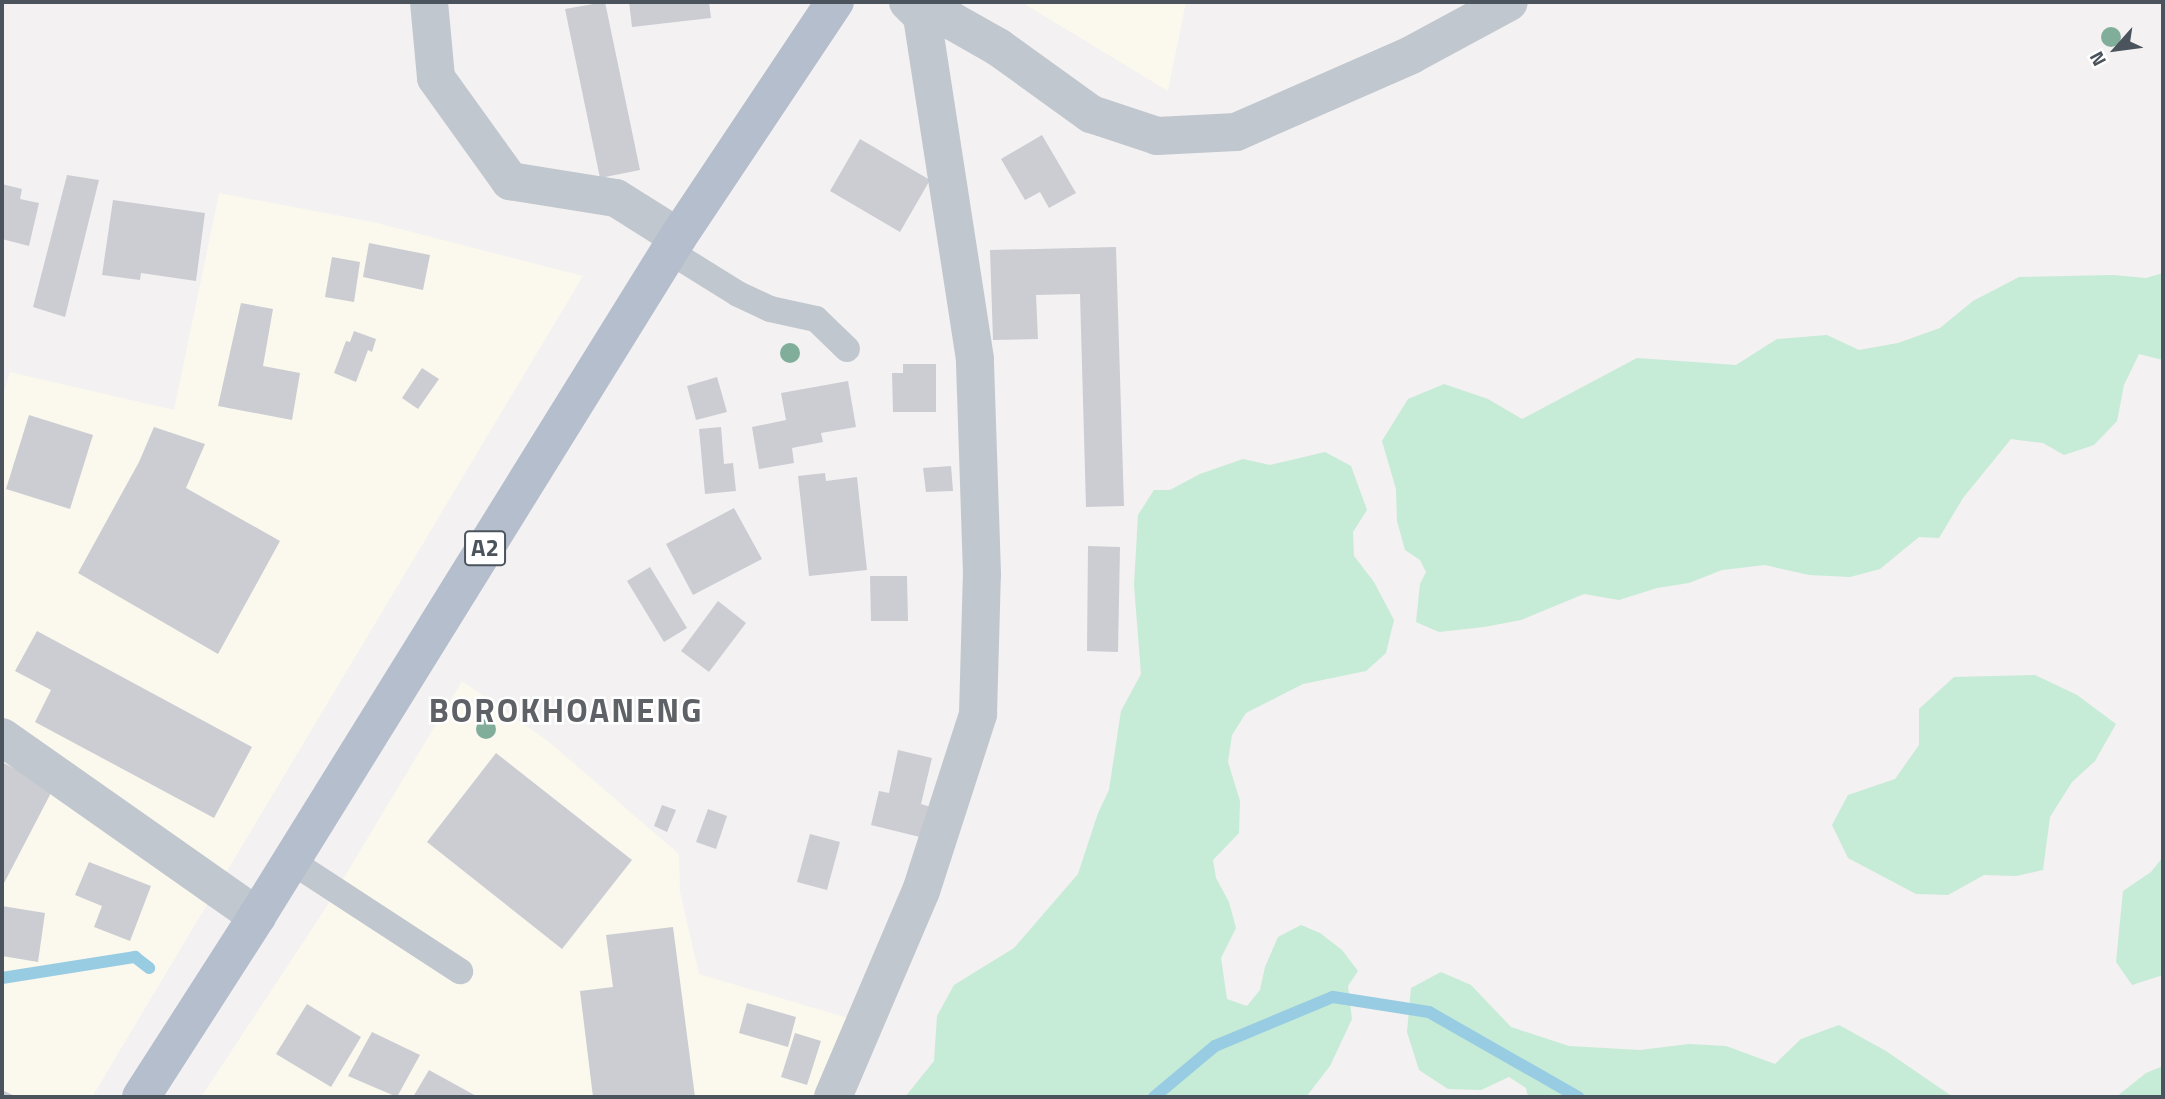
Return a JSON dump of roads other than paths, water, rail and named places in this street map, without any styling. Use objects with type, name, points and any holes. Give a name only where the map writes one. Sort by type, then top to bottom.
[{"type":"main road","name":"A2","points":[[141,1097],[257,916],[674,244],[835,2]]},
{"type":"street","points":[[429,2],[436,78],[510,181],[616,198],[674,244]]},
{"type":"street","points":[[834,1097],[920,891],[978,714],[982,574],[975,359],[915,9],[952,21],[998,47],[1091,114],[1157,136],[1236,132],[1411,55],[1509,2]]},
{"type":"street","points":[[2,737],[257,916]]},
{"type":"lane","points":[[674,244],[738,293],[770,309],[816,319],[847,349]]},
{"type":"lane","points":[[291,861],[460,971]]},
{"type":"waterway","points":[[2,978],[135,957],[149,968]]},
{"type":"waterway","points":[[1154,1097],[1215,1046],[1333,997],[1429,1012],[1578,1097]]},
{"type":"district","name":"BOROKHOANENG","points":[[566,711]]}]
